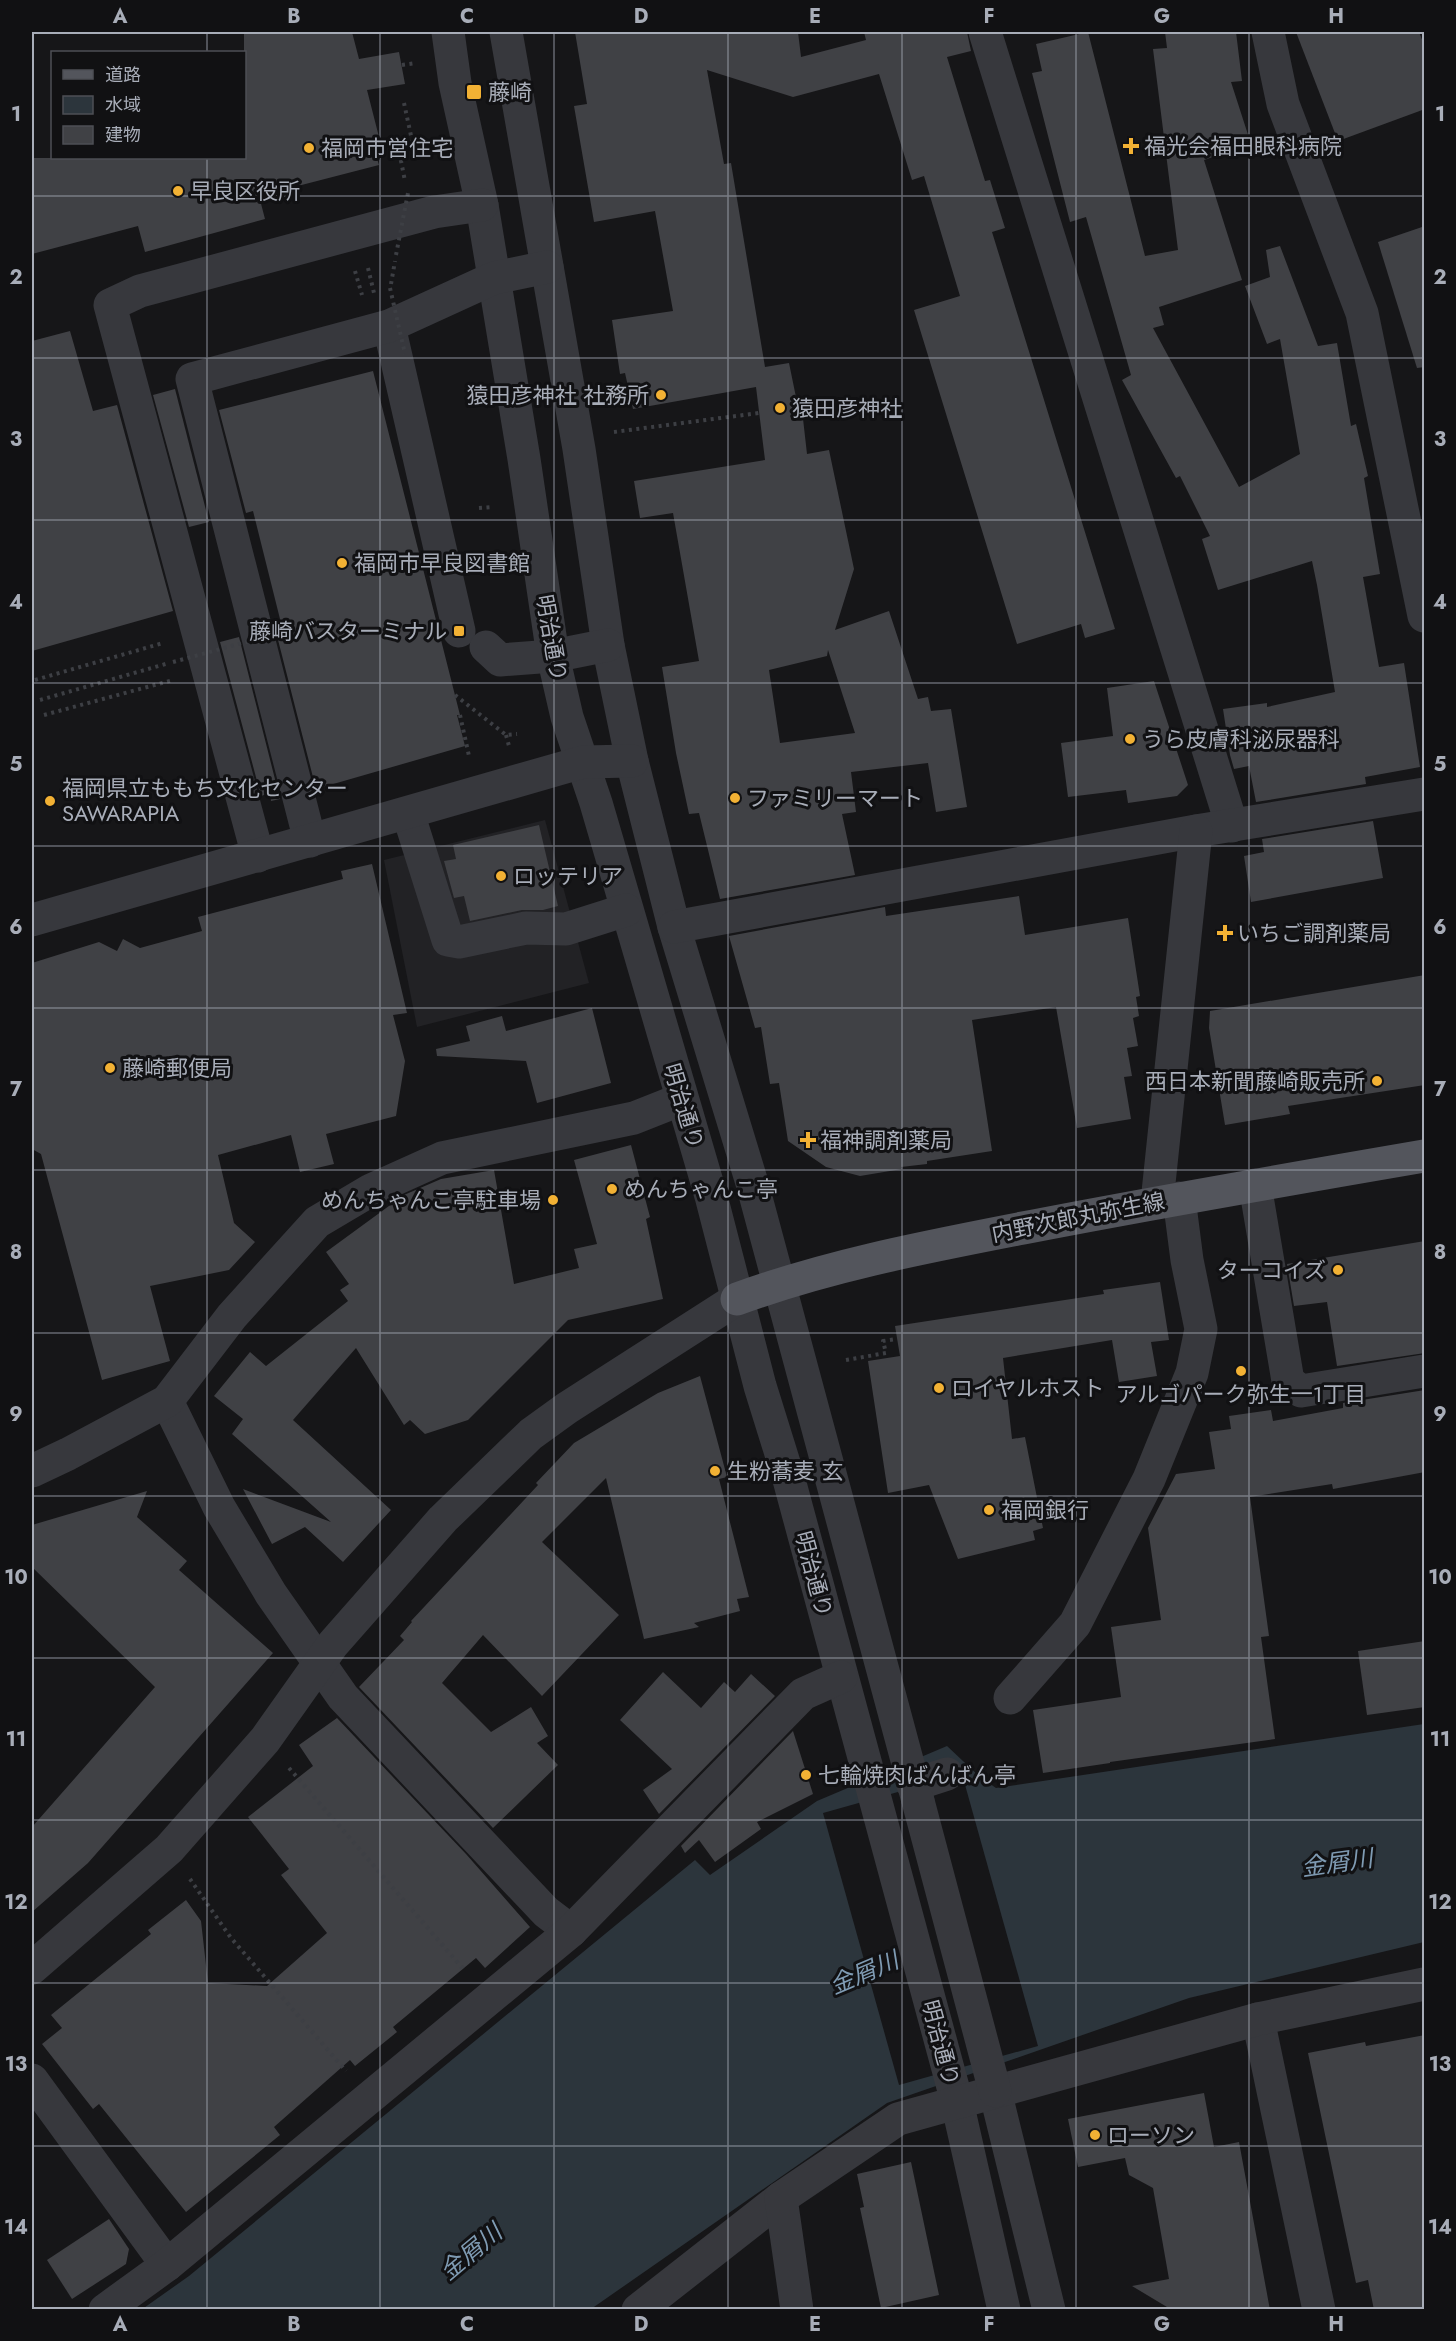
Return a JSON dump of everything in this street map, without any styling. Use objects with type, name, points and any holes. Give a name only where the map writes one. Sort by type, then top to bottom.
[{"type":"main road","name":"内野次郎丸弥生線","points":[[737,1299],[778,1284],[878,1256],[1168,1200],[1425,1156]]},
{"type":"street","name":"明治通り","points":[[448,32],[455,83],[482,205],[524,459],[553,656],[567,717],[583,762],[711,1196],[760,1386],[788,1476],[957,2102],[1004,2310]]},
{"type":"street","name":"明治通り","points":[[506,32],[579,449],[608,645],[632,761],[674,927],[752,1184],[916,1793],[995,2091],[1049,2310]]},
{"type":"street","points":[[986,32],[1232,826]]},
{"type":"street","points":[[1268,32],[1283,104],[1362,313],[1425,616]]},
{"type":"street","points":[[258,856],[110,305],[152,288],[434,212],[482,205]]},
{"type":"street","points":[[310,841],[192,379],[389,326],[494,278],[546,267]]},
{"type":"street","points":[[389,326],[473,639],[500,660],[553,656],[608,645]]},
{"type":"street","points":[[32,920],[583,762],[632,761]]},
{"type":"street","points":[[674,927],[1196,831],[1425,794]]},
{"type":"street","points":[[408,813],[448,939],[459,942],[526,928],[566,929],[626,910]]},
{"type":"street","points":[[1010,1698],[1075,1624],[1149,1479],[1192,1373],[1202,1329],[1187,1260],[1168,1200],[1196,831]]},
{"type":"street","points":[[32,1471],[167,1401],[232,1316],[316,1222],[371,1191],[442,1158],[634,1118],[682,1099]]},
{"type":"street","points":[[1255,1185],[1288,1381],[1301,1391],[1425,1371]]},
{"type":"street","points":[[32,1968],[169,1849],[265,1740],[333,1644],[443,1519],[531,1434],[567,1407],[737,1299]]},
{"type":"street","points":[[167,1401],[219,1507],[271,1594],[351,1706],[546,1912],[571,1931]]},
{"type":"street","points":[[105,2310],[167,2265],[571,1931],[803,1694],[841,1677]]},
{"type":"street","points":[[916,1793],[947,1774]]},
{"type":"street","points":[[638,2310],[781,2198],[898,2119],[1258,2019],[1425,1984]]},
{"type":"street","points":[[1258,2019],[1319,2310]]},
{"type":"street","points":[[32,2080],[167,2265]]},
{"type":"street","points":[[781,2198],[797,2310]]},
{"type":"path","points":[[402,65],[421,62]]},
{"type":"path","points":[[404,103],[413,145],[399,151],[408,193],[390,288],[405,354]]},
{"type":"path","points":[[367,262],[374,293]]},
{"type":"path","points":[[354,265],[362,296],[390,288]]},
{"type":"path","points":[[610,433],[759,413]]},
{"type":"path","points":[[479,508],[492,507]]},
{"type":"path","points":[[40,700],[279,633]]},
{"type":"path","points":[[35,680],[152,647]]},
{"type":"path","points":[[44,715],[209,670]]},
{"type":"path","points":[[455,695],[507,735],[510,753]]},
{"type":"path","points":[[460,715],[471,764]]},
{"type":"path","points":[[507,735],[517,734]]},
{"type":"path","points":[[846,1360],[886,1353],[883,1341],[897,1339]]},
{"type":"path","points":[[265,1740],[489,1999]]},
{"type":"path","points":[[169,1849],[231,1938],[370,2099]]},
{"type":"shaded area","name":"ロッテリア","points":[[545,820],[589,983],[417,1027],[384,860]]},
{"type":"water","name":"金屑川","points":[[1424,1724],[1424,1942],[1189,1998],[887,2103],[591,2309],[141,2310],[189,2276],[695,1860],[710,1875],[817,1801],[947,1746],[980,1777],[996,1788]]},
{"type":"pier","points":[[962,1774],[1038,2046],[899,2085],[823,1813]]},
{"type":"building","name":"早良区役所","points":[[244,32],[352,32],[359,59],[399,52],[405,84],[367,90],[379,137],[371,139],[379,165],[259,196],[265,219],[145,252],[138,226],[32,254],[32,158],[246,159],[246,51],[244,51]]},
{"type":"building","points":[[575,32],[798,32],[801,57],[866,40],[864,32],[967,32],[971,51],[947,57],[985,181],[990,180],[1005,228],[992,232],[1115,629],[1085,638],[1081,624],[1017,644],[914,310],[960,296],[924,176],[912,180],[879,74],[793,97],[707,70],[724,164],[731,163],[765,367],[789,363],[797,402],[801,401],[807,454],[829,450],[854,569],[835,630],[889,611],[918,699],[928,697],[931,711],[951,709],[967,807],[936,812],[928,763],[851,772],[856,812],[842,814],[855,875],[720,899],[699,813],[689,814],[662,667],[699,661],[673,513],[640,518],[634,481],[765,460],[756,387],[633,409],[625,373],[620,374],[612,320],[673,311],[655,211],[594,222],[574,106],[587,104]],"holes":[[[828,650],[855,733],[780,743],[769,670],[827,656]]]},
{"type":"building","points":[[1088,32],[1145,256],[1178,250],[1153,49],[1167,48],[1165,32],[1236,32],[1242,81],[1231,82],[1251,144],[1204,160],[1242,280],[1159,307],[1164,325],[1153,328],[1239,487],[1300,454],[1280,339],[1267,344],[1245,286],[1270,277],[1266,250],[1280,246],[1318,346],[1337,343],[1351,426],[1356,424],[1368,476],[1364,478],[1380,574],[1363,577],[1379,667],[1404,663],[1420,767],[1365,777],[1366,784],[1256,802],[1249,766],[1234,769],[1223,709],[1267,703],[1267,707],[1335,692],[1317,585],[1312,561],[1218,590],[1202,539],[1210,536],[1180,476],[1176,478],[1122,380],[1131,375],[1086,217],[1070,222],[1032,73],[1042,71],[1036,44]]},
{"type":"building","points":[[1296,32],[1419,32],[1425,47],[1425,109],[1338,141]]},
{"type":"building","points":[[1425,226],[1425,367],[1417,368],[1378,242]]},
{"type":"building","points":[[70,331],[93,411],[117,405],[173,611],[32,651],[32,341]]},
{"type":"building","points":[[373,371],[460,715],[457,715],[465,746],[316,789],[275,628],[282,627],[253,511],[246,513],[219,410]]},
{"type":"building","points":[[175,389],[209,522],[189,527],[153,395]]},
{"type":"building","points":[[239,637],[280,799],[271,801],[270,793],[261,796],[220,642]]},
{"type":"building","name":"うら皮膚科泌尿器科","points":[[1154,681],[1188,785],[1177,796],[1128,803],[1126,790],[1068,797],[1061,743],[1113,736],[1107,688]]},
{"type":"building","points":[[1373,821],[1383,878],[1251,902],[1244,856],[1264,852],[1262,839]]},
{"type":"building","points":[[539,825],[558,906],[543,910],[522,910],[470,921],[464,896],[454,898],[444,861],[456,859],[453,845]]},
{"type":"building","points":[[372,864],[407,1013],[393,1015],[405,1061],[396,1116],[326,1134],[334,1164],[300,1172],[291,1135],[218,1155],[234,1223],[255,1242],[229,1270],[150,1286],[170,1361],[102,1380],[41,1154],[32,1149],[32,963],[99,942],[117,951],[123,939],[140,948],[202,931],[198,917],[343,879],[341,871]]},
{"type":"building","points":[[1019,896],[1025,935],[1128,918],[1140,996],[1136,997],[1139,1016],[1133,1018],[1138,1046],[1127,1048],[1132,1076],[1124,1077],[1131,1119],[1077,1128],[1056,1007],[972,1020],[992,1151],[927,1161],[927,1164],[860,1176],[826,1167],[788,1141],[779,1083],[770,1084],[761,1027],[755,1028],[729,936],[885,907],[886,916]]},
{"type":"building","points":[[1425,975],[1425,1085],[1288,1106],[1290,1114],[1225,1125],[1209,1028],[1210,1011]]},
{"type":"building","points":[[592,1008],[611,1083],[537,1103],[526,1061],[437,1056],[436,1049],[470,1041],[466,1026],[502,1016],[506,1031]]},
{"type":"building","points":[[631,1145],[650,1217],[646,1219],[663,1299],[568,1320],[468,1420],[425,1434],[410,1420],[404,1425],[356,1348],[293,1420],[391,1510],[343,1562],[305,1527],[272,1544],[243,1489],[331,1522],[232,1434],[243,1419],[214,1396],[250,1352],[266,1366],[348,1301],[340,1290],[349,1284],[326,1252],[404,1195],[441,1179],[494,1170],[514,1284],[579,1268],[574,1249],[597,1244],[574,1160]]},
{"type":"building","points":[[1425,1241],[1425,1353],[1337,1366],[1327,1302],[1294,1306],[1287,1264]]},
{"type":"building","points":[[1160,1282],[1169,1340],[1151,1342],[1157,1376],[1119,1382],[1112,1340],[1003,1358],[1012,1439],[1025,1437],[1043,1528],[1033,1531],[1035,1540],[958,1559],[929,1485],[888,1493],[868,1361],[900,1356],[895,1326],[1104,1294],[1103,1290]]},
{"type":"building","points":[[700,1376],[727,1477],[719,1479],[749,1597],[737,1599],[740,1611],[694,1623],[699,1627],[644,1639],[606,1478],[542,1542],[619,1615],[542,1696],[483,1635],[442,1683],[491,1732],[531,1707],[548,1736],[537,1743],[558,1765],[493,1828],[359,1687],[404,1640],[400,1636],[411,1621],[538,1485],[536,1483],[574,1443],[658,1393]]},
{"type":"building","points":[[1425,1390],[1425,1472],[1333,1489],[1332,1484],[1250,1497],[1269,1636],[1261,1637],[1275,1739],[1043,1773],[1033,1710],[1121,1697],[1111,1627],[1161,1620],[1148,1528],[1176,1474],[1215,1469],[1209,1432],[1231,1429],[1229,1416],[1271,1410],[1273,1421],[1343,1408],[1343,1403]]},
{"type":"building","points":[[147,1491],[137,1517],[187,1561],[179,1570],[273,1653],[88,1863],[32,1912],[32,1827],[155,1687],[32,1567],[32,1525]]},
{"type":"building","points":[[1425,1641],[1425,1707],[1367,1715],[1358,1651]]},
{"type":"building","points":[[663,1672],[701,1708],[724,1682],[735,1692],[751,1674],[775,1696],[659,1814],[643,1790],[672,1769],[620,1720]]},
{"type":"building","points":[[337,1718],[466,1854],[530,1927],[485,1968],[476,1958],[393,2027],[397,2032],[355,2066],[350,2060],[274,2127],[280,2135],[186,2212],[99,2104],[93,2109],[42,2044],[62,2028],[51,2015],[151,1934],[148,1930],[186,1900],[201,1921],[208,1983],[267,1986],[327,1933],[281,1875],[289,1869],[248,1817],[313,1766],[299,1745]]},
{"type":"building","points":[[793,1731],[813,1794],[757,1822],[761,1829],[715,1862],[699,1840],[685,1853],[681,1846]]},
{"type":"building","points":[[1425,2035],[1425,2310],[1374,2310],[1368,2280],[1356,2283],[1308,2053],[1365,2042],[1366,2046]]},
{"type":"building","points":[[1204,2093],[1214,2147],[1239,2142],[1270,2310],[1172,2310],[1132,2286],[1169,2279],[1153,2188],[1129,2175],[1125,2158],[1078,2167],[1068,2119]]},
{"type":"building","points":[[911,2162],[939,2295],[881,2308],[860,2208],[864,2207],[857,2174]]},
{"type":"building","points":[[109,2219],[129,2249],[126,2264],[72,2299],[47,2260]]},
{"type":"place","name":"藤崎","points":[[474,92]]},
{"type":"place","name":"福光会福田眼科病院","points":[[1131,146]]},
{"type":"place","name":"福岡市営住宅","points":[[309,148]]},
{"type":"place","name":"早良区役所","points":[[178,191]]},
{"type":"place","name":"猿田彦神社 社務所","points":[[661,395]]},
{"type":"place","name":"猿田彦神社","points":[[780,408]]},
{"type":"place","name":"福岡市早良図書館","points":[[342,563]]},
{"type":"place","name":"藤崎バスターミナル","points":[[459,631]]},
{"type":"place","name":"うら皮膚科泌尿器科","points":[[1130,739]]},
{"type":"place","name":"ファミリーマート","points":[[735,798]]},
{"type":"place","name":"福岡県立ももち文化センター SAWARAPIA","points":[[50,801]]},
{"type":"place","name":"ロッテリア","points":[[501,876]]},
{"type":"place","name":"いちご調剤薬局","points":[[1225,933]]},
{"type":"place","name":"藤崎郵便局","points":[[110,1068]]},
{"type":"place","name":"西日本新聞藤崎販売所","points":[[1377,1081]]},
{"type":"place","name":"福神調剤薬局","points":[[808,1140]]},
{"type":"place","name":"めんちゃんこ亭","points":[[612,1189]]},
{"type":"place","name":"めんちゃんこ亭駐車場","points":[[553,1200]]},
{"type":"place","name":"ターコイズ","points":[[1338,1270]]},
{"type":"place","name":"アルゴパーク弥生一1丁目","points":[[1241,1371]]},
{"type":"place","name":"ロイヤルホスト","points":[[939,1388]]},
{"type":"place","name":"生粉蕎麦 玄","points":[[715,1471]]},
{"type":"place","name":"福岡銀行","points":[[989,1510]]},
{"type":"place","name":"七輪焼肉ばんばん亭","points":[[806,1775]]},
{"type":"place","name":"ローソン","points":[[1095,2135]]}]
